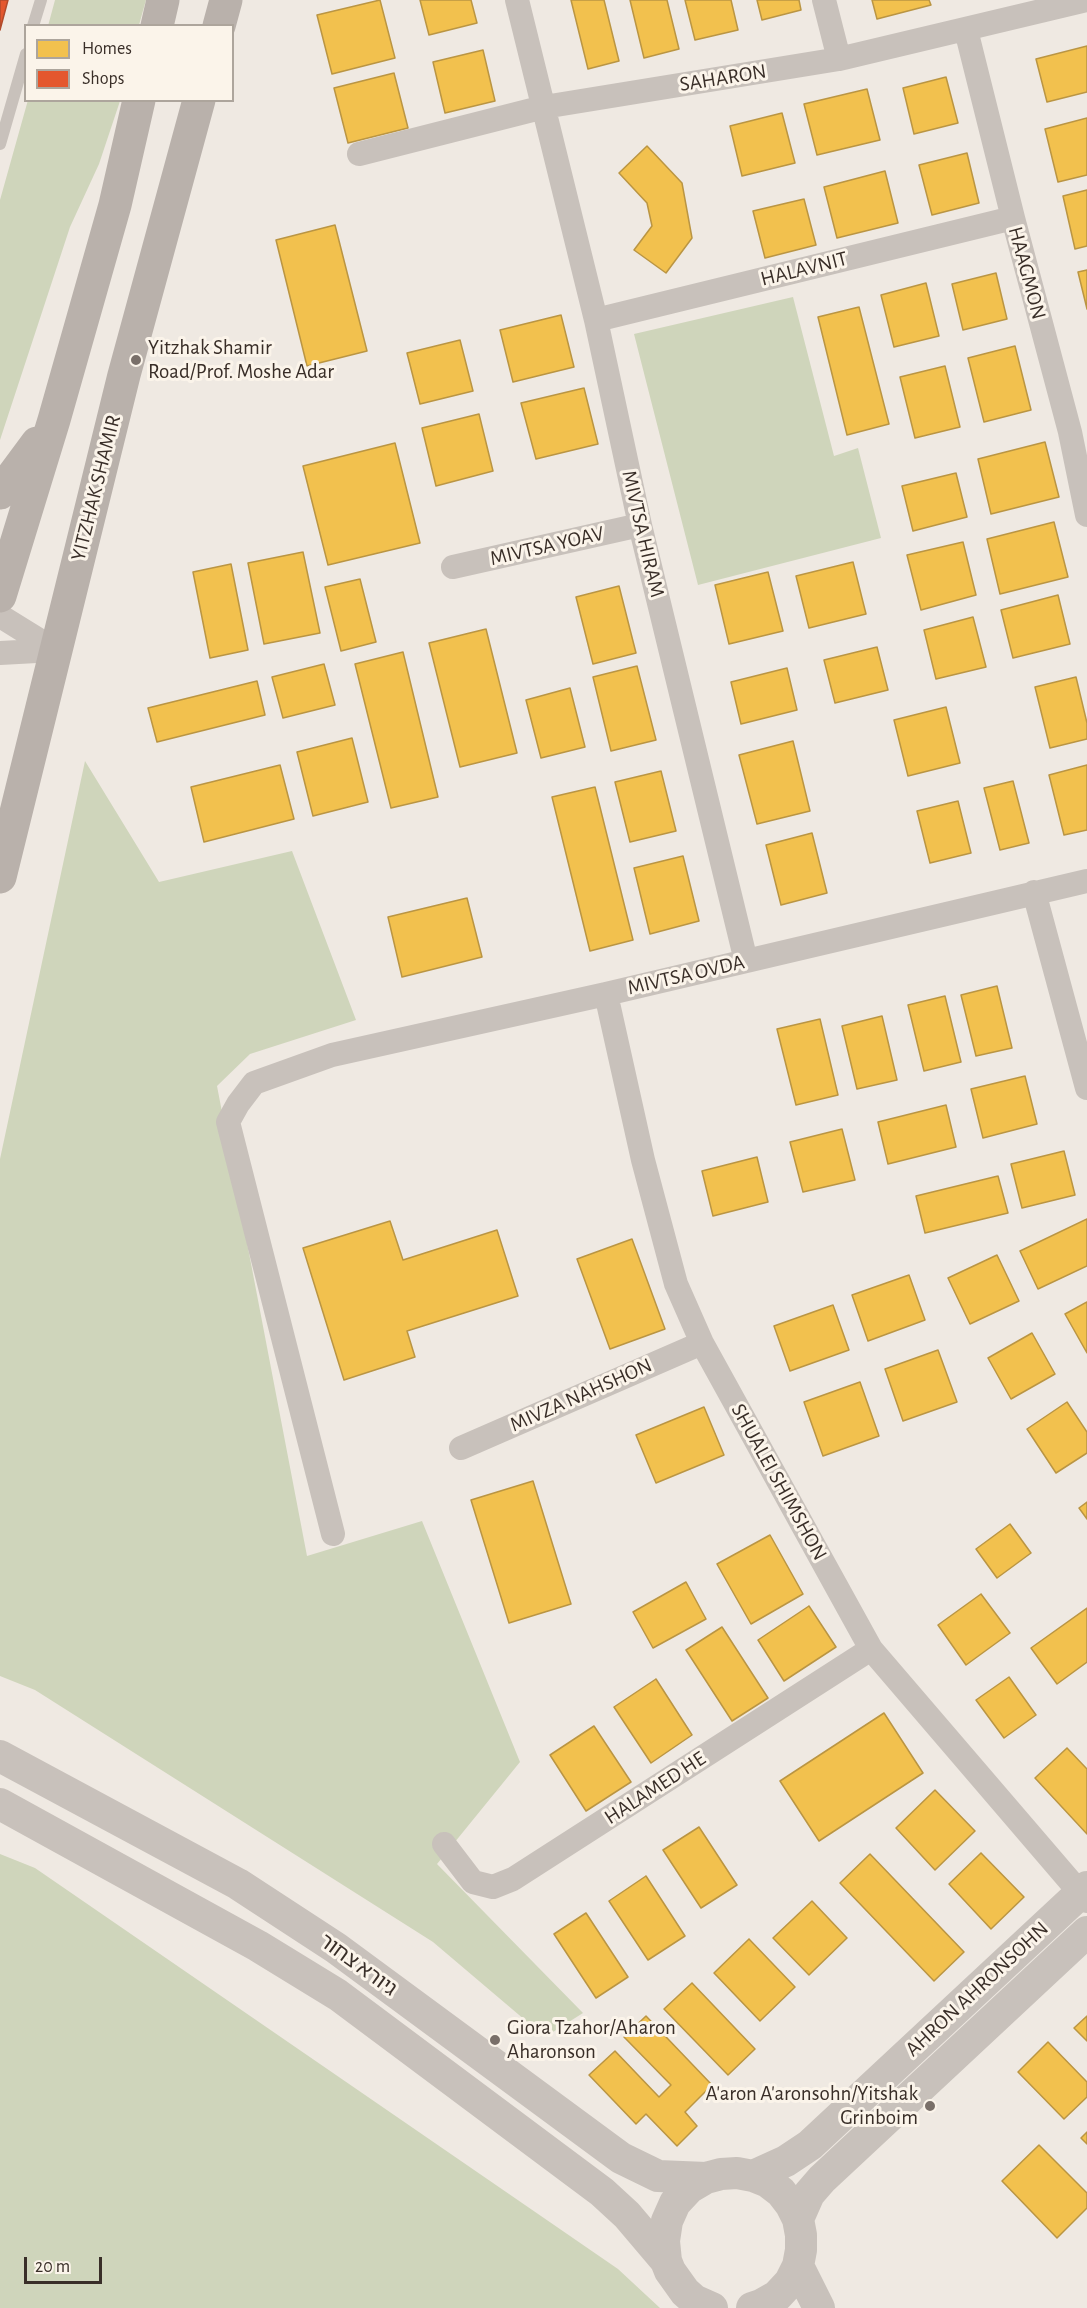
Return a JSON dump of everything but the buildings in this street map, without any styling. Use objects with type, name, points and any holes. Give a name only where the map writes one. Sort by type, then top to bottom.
[{"type":"main road","points":[[157,24],[163,0]]},
{"type":"main road","points":[[220,24],[226,0]]},
{"type":"main road","points":[[0,596],[54,420],[114,205],[139,102]]},
{"type":"main road","name":"YITZHAK SHAMIR","points":[[0,877],[124,375],[198,102]]},
{"type":"main road","points":[[0,493],[54,420]]},
{"type":"street","name":"MIVTSA HIRAM","points":[[517,0],[596,320],[640,525],[746,961]]},
{"type":"street","points":[[824,0],[839,59]]},
{"type":"street","name":"SAHARON","points":[[359,154],[544,107],[839,59],[1087,0]]},
{"type":"street","name":"HAAGMON","points":[[966,30],[1013,218],[1079,430],[1087,515]]},
{"type":"street","name":"HALAVNIT","points":[[596,320],[1013,218]]},
{"type":"street","name":"MIVTSA YOAV","points":[[453,567],[640,525]]},
{"type":"street","points":[[0,615],[55,650]]},
{"type":"street","points":[[0,653],[55,650]]},
{"type":"street","name":"MIVTSA OVDA","points":[[333,1534],[228,1122],[254,1083],[332,1055],[606,994],[1087,881]]},
{"type":"street","points":[[1034,892],[1087,1088]]},
{"type":"street","name":"SHUALEI SHIMSHON","points":[[606,994],[642,1160],[673,1273],[702,1343],[872,1649],[1085,1893]]},
{"type":"street","name":"MIVZA NAHSHON","points":[[461,1448],[702,1343]]},
{"type":"street","name":"HALAMED HE","points":[[444,1844],[473,1882],[493,1887],[513,1879],[872,1649]]},
{"type":"street","name":"גיורא צחור","points":[[0,1756],[238,1884],[336,1948],[621,2158],[658,2176],[706,2178]]},
{"type":"street","name":"גיורא צחור","points":[[0,1804],[258,1946],[338,1995],[602,2192],[627,2215],[666,2261],[670,2271],[685,2292],[694,2300],[712,2308]]},
{"type":"street","name":"AHRON AHRONSOHN","points":[[753,2176],[786,2161],[810,2145],[1085,1893]]},
{"type":"street","name":"AHRON AHRONSOHN","points":[[798,2219],[809,2194],[822,2179],[1087,1932]]},
{"type":"street","points":[[666,2261],[664,2241],[667,2221],[675,2203],[689,2188],[706,2178],[721,2174],[737,2173],[768,2182],[781,2192],[798,2219],[801,2250],[798,2266],[790,2282],[777,2296],[752,2308]]},
{"type":"street","points":[[798,2266],[819,2308]]},
{"type":"lane","points":[[34,24],[41,0]]},
{"type":"lane","points":[[0,144],[24,61]]},
{"type":"green space","points":[[55,0],[146,0],[139,24],[49,24]]},
{"type":"green space","points":[[27,102],[120,102],[99,164],[70,227],[0,440],[0,200]]},
{"type":"green space","points":[[793,297],[834,456],[858,448],[881,538],[698,585],[634,334]]},
{"type":"green space","points":[[85,761],[159,882],[292,851],[356,1020],[250,1054],[217,1086],[307,1556],[422,1521],[520,1762],[437,1864],[583,2013],[545,2037],[433,1942],[35,1690],[0,1676],[0,1159]]},
{"type":"green space","points":[[0,1854],[35,1868],[525,2205],[618,2269],[660,2308],[0,2308]]},
{"type":"place","name":"Yitzhak Shamir Road/Prof. Moshe Adar","points":[[136,360]]},
{"type":"place","name":"Giora Tzahor/Aharon Aharonson","points":[[495,2040]]},
{"type":"place","name":"A'aron A'aronsohn/Yitshak Grinboim","points":[[930,2106]]}]
